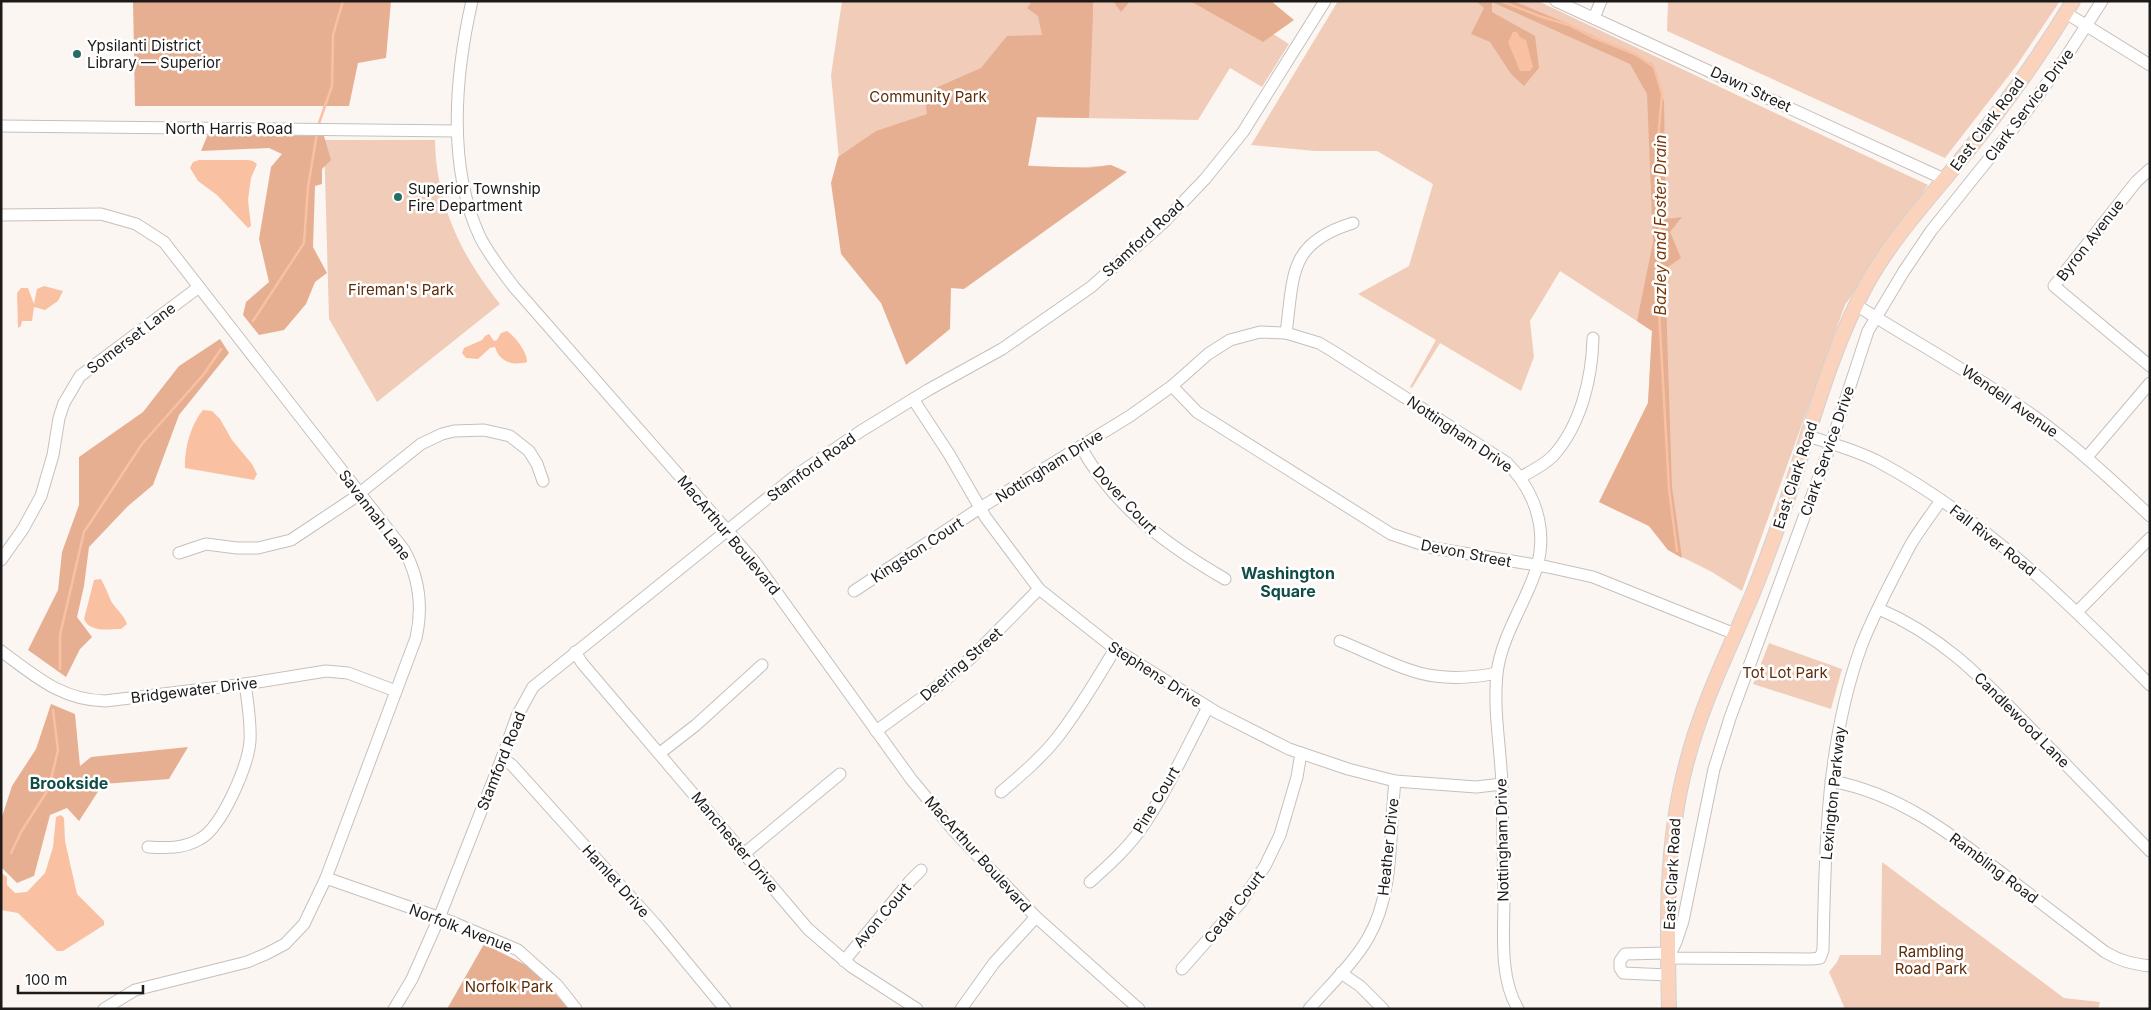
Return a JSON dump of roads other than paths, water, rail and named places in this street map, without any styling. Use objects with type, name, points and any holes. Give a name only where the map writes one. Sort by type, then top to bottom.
[{"type":"main road","name":"East Clark Road","points":[[1668,1009],[1670,857],[1678,797],[1695,733],[1775,535],[1836,353],[1856,305],[1885,254],[1994,116],[2070,7]]},
{"type":"street","name":"MacArthur Boulevard","points":[[472,1],[462,67],[457,131],[459,161],[465,195],[480,238],[494,261],[514,287],[729,531],[777,592],[910,779],[955,832],[1036,917],[1139,1009]]},
{"type":"street","name":"Stamford Road","points":[[394,1009],[412,979],[439,918],[517,716],[533,687],[795,476],[912,399],[1002,349],[1038,326],[1091,287],[1163,223],[1248,125],[1325,1]]},
{"type":"street","name":"Dawn Street","points":[[1556,1],[1944,179]]},
{"type":"street","points":[[1594,18],[1601,1]]},
{"type":"street","name":"Clark Service Drive","points":[[1668,956],[1676,942],[1683,921],[1714,769],[1730,718],[1831,444],[1868,331],[1931,231],[2020,120],[2088,26],[2102,1]]},
{"type":"street","points":[[2070,7],[2088,26],[2150,65]]},
{"type":"street","name":"North Harris Road","points":[[1,126],[457,131]]},
{"type":"street","name":"Byron Avenue","points":[[2150,169],[2136,182],[2054,286],[2150,366]]},
{"type":"street","name":"Savannah Lane","points":[[1,215],[101,214],[136,224],[164,242],[404,550],[412,565],[418,585],[420,621],[416,638],[326,878],[304,924],[293,937],[277,949],[247,962],[136,990],[104,1009]]},
{"type":"street","points":[[1286,333],[1291,286],[1297,266],[1308,246],[1321,236],[1353,223]]},
{"type":"street","name":"Somerset Lane","points":[[1,560],[23,529],[41,496],[53,455],[59,418],[68,396],[80,376],[199,287]]},
{"type":"street","name":"Wendell Avenue","points":[[1856,305],[1969,372],[2029,413],[2087,457],[2150,516]]},
{"type":"street","name":"Nottingham Drive","points":[[980,508],[1081,447],[1172,386],[1208,354],[1230,340],[1260,332],[1286,333],[1313,340],[1507,463],[1522,478],[1529,490],[1539,522],[1540,535],[1537,566],[1512,622],[1501,654],[1497,674],[1497,738],[1502,784],[1504,945],[1507,979],[1518,1009]]},
{"type":"street","points":[[1522,478],[1546,462],[1564,440],[1584,398],[1590,379],[1593,338]]},
{"type":"street","points":[[2087,457],[2150,383]]},
{"type":"street","name":"Devon Street","points":[[1172,386],[1197,412],[1259,449],[1391,534],[1433,548],[1593,577],[1735,634]]},
{"type":"street","name":"Stephens Drive","points":[[912,399],[949,454],[980,508],[1039,589],[1115,649],[1208,707],[1289,749],[1348,769],[1395,781],[1468,786],[1502,784]]},
{"type":"street","points":[[179,553],[206,544],[237,548],[258,548],[291,540],[359,492],[421,444],[442,434],[462,430],[497,432],[520,442],[529,451],[537,464],[543,480]]},
{"type":"street","name":"Fall River Road","points":[[1808,436],[1839,445],[1878,462],[1941,500],[2032,570],[2078,612],[2150,685]]},
{"type":"street","name":"Dover Court","points":[[1081,447],[1103,479],[1143,524],[1182,554],[1225,580]]},
{"type":"street","name":"Lexington Parkway","points":[[1668,956],[1820,958],[1823,950],[1826,841],[1831,781],[1845,698],[1862,645],[1879,609],[1912,543],[1941,500]]},
{"type":"street","name":"Kingston Court","points":[[854,591],[980,508]]},
{"type":"street","points":[[2078,612],[2150,538]]},
{"type":"street","name":"Deering Street","points":[[876,731],[923,698],[972,657],[1039,589]]},
{"type":"street","name":"Candlewood Lane","points":[[1879,609],[1905,621],[1944,645],[1958,657],[1985,682],[2150,851]]},
{"type":"street","points":[[1340,641],[1408,669],[1434,676],[1470,677],[1497,674]]},
{"type":"street","points":[[1001,792],[1030,768],[1057,738],[1081,705],[1115,649]]},
{"type":"street","name":"Bridgewater Drive","points":[[1,651],[50,687],[66,694],[92,700],[105,701],[332,671],[348,673],[396,690]]},
{"type":"street","name":"Manchester Drive","points":[[575,652],[804,924],[844,961],[917,1009]]},
{"type":"street","points":[[660,753],[696,725],[762,665]]},
{"type":"street","points":[[148,847],[174,848],[188,844],[202,838],[221,818],[250,744],[245,684]]},
{"type":"street","name":"Pine Court","points":[[1090,882],[1112,862],[1143,827],[1208,707]]},
{"type":"street","name":"Cedar Court","points":[[1182,969],[1241,902],[1265,866],[1280,836],[1301,753]]},
{"type":"street","name":"Hamlet Drive","points":[[502,758],[512,765],[655,924],[725,1009]]},
{"type":"street","points":[[745,853],[840,774]]},
{"type":"street","name":"Heather Drive","points":[[1309,1009],[1368,939],[1381,908],[1386,882],[1395,781]]},
{"type":"street","name":"Rambling Road","points":[[1831,781],[1851,784],[1890,798],[1903,805],[1948,832],[2105,952],[2124,962],[2150,966]]},
{"type":"street","name":"Avon Court","points":[[844,961],[921,870]]},
{"type":"street","name":"Norfolk Avenue","points":[[326,878],[439,918],[518,950],[556,985],[576,1009]]},
{"type":"street","points":[[961,1009],[994,964],[1036,917]]},
{"type":"street","points":[[1668,956],[1626,954],[1620,961],[1620,968],[1623,973],[1668,975]]},
{"type":"street","points":[[1341,973],[1360,986],[1383,1009]]},
{"type":"waterway","points":[[318,126],[332,86],[333,35],[343,1]]},
{"type":"waterway","name":"Bazley and Foster Drain","points":[[1501,1],[1569,25],[1592,37],[1635,54],[1654,67],[1662,94],[1658,140],[1660,224],[1659,311],[1669,489],[1677,551]]},
{"type":"waterway","points":[[253,321],[304,243],[308,187],[317,133]]},
{"type":"waterway","points":[[60,669],[60,635],[84,532],[142,444],[204,374],[221,349]]},
{"type":"waterway","points":[[11,853],[21,832],[49,788],[58,750],[53,710]]},
{"type":"place","name":"Ypsilanti District Library — Superior","points":[[77,54]]},
{"type":"place","name":"Superior Township Fire Department","points":[[398,197]]},
{"type":"district","name":"Washington Square","points":[[1288,582]]},
{"type":"district","name":"Brookside","points":[[69,783]]},
{"type":"park label","name":"Community Park","points":[[928,96]]},
{"type":"park label","name":"Fireman's Park","points":[[401,289]]},
{"type":"park label","name":"Tot Lot Park","points":[[1785,672]]},
{"type":"park label","name":"Rambling Road Park","points":[[1931,960]]},
{"type":"park label","name":"Norfolk Park","points":[[509,986]]}]
